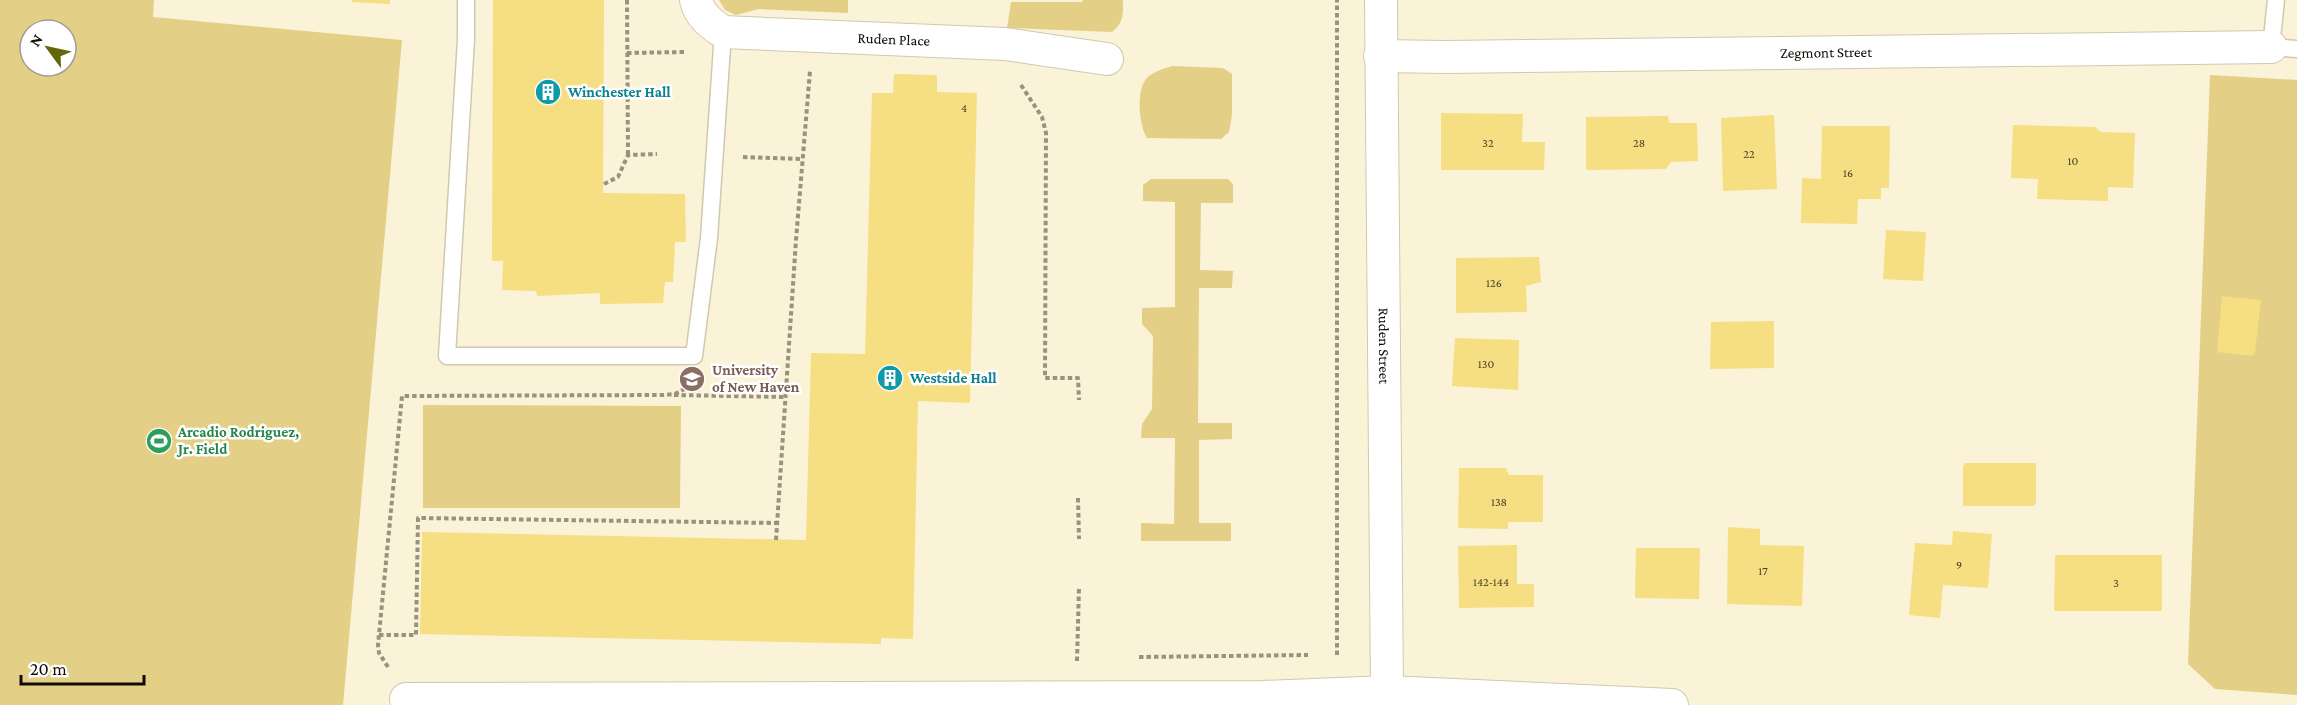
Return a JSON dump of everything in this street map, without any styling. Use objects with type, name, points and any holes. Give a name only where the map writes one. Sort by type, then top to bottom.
[{"type":"street","points":[[696,0],[696,4],[707,21],[723,32]]},
{"type":"street","name":"Ruden Street","points":[[1381,0],[1387,692]]},
{"type":"street","name":"Ruden Place","points":[[723,32],[1005,44],[1107,59]]},
{"type":"street","name":"Zegmont Street","points":[[1380,56],[2284,48]]},
{"type":"street","points":[[406,699],[1110,701],[1387,692],[1672,705]]},
{"type":"lane","points":[[466,0],[466,39],[447,356],[694,357],[709,237],[723,32]]},
{"type":"lane","points":[[2276,0],[2284,48]]},
{"type":"path","points":[[604,184],[618,177],[628,154],[627,0]]},
{"type":"path","points":[[1326,655],[1338,655],[1337,0]]},
{"type":"path","points":[[627,53],[695,52]]},
{"type":"path","points":[[776,540],[810,70]]},
{"type":"path","points":[[1015,79],[1035,104],[1042,117],[1046,133],[1045,378],[1078,378],[1079,400]]},
{"type":"path","points":[[628,154],[657,154]]},
{"type":"path","points":[[733,156],[803,159]]},
{"type":"path","points":[[664,395],[675,394],[690,386]]},
{"type":"path","points":[[406,699],[379,653],[402,396],[785,397]]},
{"type":"path","points":[[1078,498],[1078,538]]},
{"type":"path","points":[[379,635],[416,635],[418,518],[777,523]]},
{"type":"path","points":[[1079,587],[1077,661],[1088,660]]},
{"type":"path","points":[[1130,658],[1314,655]]},
{"type":"shaded area","name":"Arcadio Rodriguez, Jr. Field","points":[[0,0],[154,0],[153,17],[402,40],[343,705],[0,705]]},
{"type":"shaded area","points":[[719,0],[848,0],[848,13],[759,9],[736,15],[725,10]]},
{"type":"shaded area","points":[[1083,0],[1123,0],[1123,14],[1119,25],[1112,32],[1007,28],[1011,2],[1082,2]]},
{"type":"shaded area","points":[[1172,66],[1223,68],[1232,74],[1232,115],[1229,132],[1221,139],[1147,138],[1142,125],[1140,108],[1143,84],[1151,74]]},
{"type":"shaded area","points":[[2210,75],[2297,80],[2297,695],[2215,689],[2188,664]]},
{"type":"shaded area","points":[[1151,179],[1228,179],[1233,184],[1233,203],[1201,203],[1200,270],[1233,271],[1232,288],[1199,288],[1198,423],[1232,423],[1232,439],[1199,440],[1199,523],[1231,523],[1231,541],[1141,541],[1141,523],[1174,524],[1175,438],[1141,438],[1142,424],[1152,409],[1153,336],[1142,324],[1142,308],[1175,307],[1175,202],[1143,201],[1143,185]]},
{"type":"shaded area","points":[[423,405],[681,406],[680,508],[423,508]]},
{"type":"building","points":[[352,0],[390,0],[390,4],[352,2]]},
{"type":"building","name":"Winchester Hall","points":[[493,0],[604,0],[603,193],[685,194],[686,242],[675,242],[673,282],[665,282],[663,303],[600,304],[600,293],[537,296],[536,291],[502,290],[503,261],[492,261]]},
{"type":"building","name":"Westside Hall","points":[[894,74],[937,75],[937,92],[977,93],[970,403],[918,401],[913,639],[881,638],[881,644],[420,634],[422,532],[806,540],[811,353],[865,354],[872,93],[893,93]]},
{"type":"building","points":[[1441,113],[1523,114],[1522,142],[1545,142],[1544,170],[1441,170]]},
{"type":"building","points":[[1774,115],[1777,189],[1723,191],[1721,118]]},
{"type":"building","points":[[1668,116],[1669,123],[1697,123],[1698,161],[1671,162],[1666,169],[1586,170],[1586,117]]},
{"type":"building","points":[[2013,125],[2095,127],[2101,132],[2135,133],[2133,188],[2108,187],[2108,201],[2037,199],[2038,179],[2011,178]]},
{"type":"building","points":[[1822,126],[1890,126],[1889,188],[1881,188],[1881,199],[1858,199],[1857,224],[1801,223],[1802,178],[1821,179]]},
{"type":"building","points":[[1886,230],[1926,232],[1923,281],[1883,279]]},
{"type":"building","points":[[1539,257],[1541,282],[1526,286],[1527,312],[1456,313],[1456,258]]},
{"type":"building","points":[[2222,296],[2261,300],[2253,356],[2217,352]]},
{"type":"building","points":[[1774,321],[1774,368],[1710,369],[1711,322]]},
{"type":"building","points":[[1455,338],[1519,340],[1518,390],[1452,386]]},
{"type":"building","points":[[1965,463],[2036,463],[2036,503],[2033,506],[1963,506],[1963,467]]},
{"type":"building","points":[[1459,468],[1506,468],[1509,475],[1543,475],[1543,522],[1508,522],[1508,529],[1458,528]]},
{"type":"building","points":[[1728,527],[1760,529],[1760,545],[1804,546],[1802,606],[1727,604]]},
{"type":"building","points":[[1953,531],[1992,534],[1988,588],[1943,585],[1940,618],[1909,615],[1915,543],[1952,545]]},
{"type":"building","points":[[1517,545],[1517,584],[1534,584],[1534,607],[1459,608],[1458,546]]},
{"type":"building","points":[[1636,548],[1700,548],[1699,599],[1635,598]]},
{"type":"building","points":[[2055,555],[2162,555],[2162,611],[2054,611]]},
{"type":"place","name":"Winchester Hall","points":[[548,92]]},
{"type":"place","name":"Westside Hall","points":[[890,378]]},
{"type":"place","name":"University of New Haven","points":[[692,379]]},
{"type":"place","name":"Arcadio Rodriguez, Jr. Field","points":[[159,441]]}]
